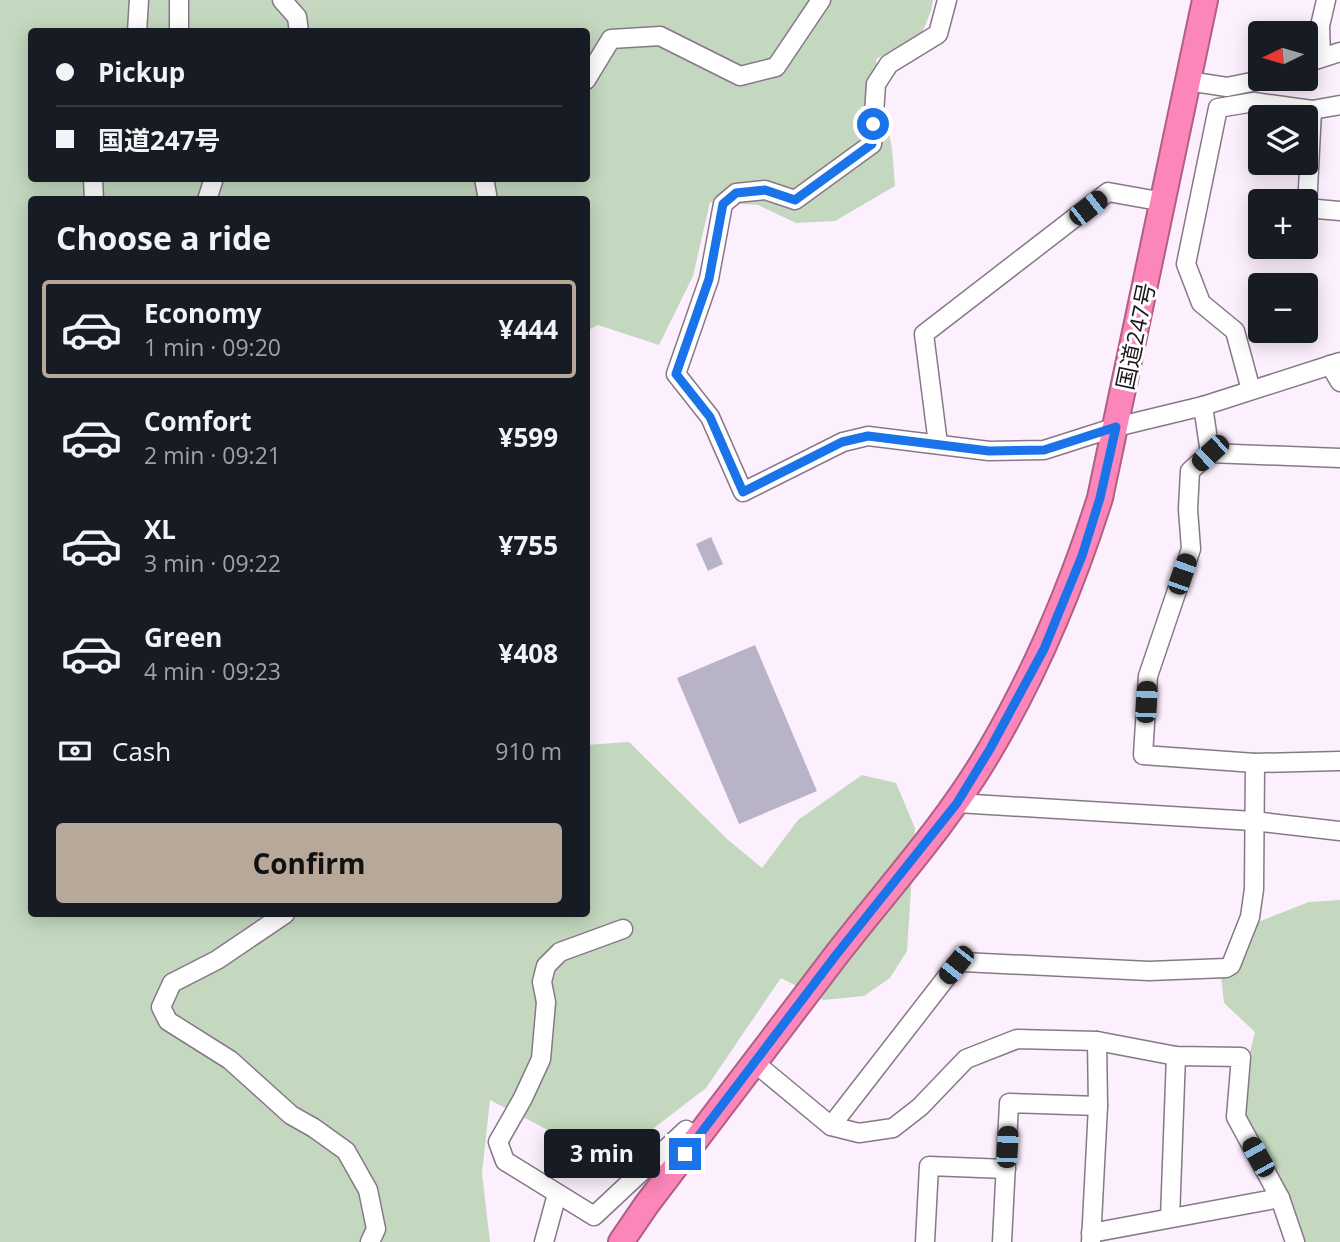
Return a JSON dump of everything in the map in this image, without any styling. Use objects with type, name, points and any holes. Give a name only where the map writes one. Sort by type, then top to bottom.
[{"type":"highway","name":"国道247号","points":[[621,1242],[836,955],[957,803],[990,749],[1044,649],[1082,556],[1100,498],[1205,0]]},
{"type":"street","points":[[137,28],[139,0]]},
{"type":"street","points":[[179,0],[179,28]]},
{"type":"street","points":[[282,0],[297,17],[298,28]]},
{"type":"street","points":[[590,73],[611,39],[660,36],[740,76],[776,66],[821,0]]},
{"type":"street","points":[[947,0],[938,34],[889,64],[876,84],[872,144],[795,200],[765,190],[736,193],[723,204],[709,279],[676,374],[710,417],[743,492],[842,442],[868,436],[989,451],[1044,450],[1116,427],[1203,406],[1335,364],[1340,382]]},
{"type":"street","points":[[1318,36],[1326,0]]},
{"type":"street","points":[[1318,59],[1340,52]]},
{"type":"street","points":[[1188,81],[1227,87],[1248,83]]},
{"type":"street","points":[[1251,390],[1235,331],[1200,303],[1186,264],[1218,108],[1254,102],[1276,105]]},
{"type":"street","points":[[1318,109],[1340,105]]},
{"type":"street","points":[[937,444],[924,334],[1108,192],[1164,202]]},
{"type":"street","points":[[1318,209],[1340,211]]},
{"type":"street","points":[[1203,406],[1210,453]]},
{"type":"street","points":[[1340,458],[1210,453],[1190,471],[1188,509],[1191,549],[1148,676],[1143,755],[1255,763],[1340,761]]},
{"type":"street","points":[[831,1126],[956,965],[962,962],[1149,971],[1226,968],[1231,965],[1250,917],[1254,889],[1255,763]]},
{"type":"street","points":[[957,803],[1253,821],[1340,833]]},
{"type":"street","points":[[1316,829],[1340,825]]},
{"type":"street","points":[[281,917],[217,960],[172,983],[161,1007],[167,1021],[230,1060],[291,1115],[346,1151],[368,1190],[376,1229],[370,1242]]},
{"type":"street","points":[[623,929],[560,952],[546,966],[542,982],[546,1002],[541,1059],[498,1142],[505,1161],[593,1216],[686,1130],[698,1137]]},
{"type":"street","points":[[755,1063],[831,1126],[859,1133],[893,1128],[920,1107],[966,1059],[1017,1039],[1097,1041],[1176,1056],[1241,1057],[1236,1117],[1280,1198],[1295,1242]]},
{"type":"street","points":[[1097,1041],[1098,1106],[1091,1237],[1170,1218],[1280,1198]]},
{"type":"street","points":[[1170,1218],[1176,1056]]},
{"type":"street","points":[[1002,1242],[1009,1103],[1098,1106]]},
{"type":"street","points":[[925,1242],[929,1166],[1006,1169]]},
{"type":"street","points":[[544,1242],[557,1194]]},
{"type":"green space","points":[[0,0],[933,0],[922,33],[876,59],[892,149],[895,186],[835,221],[796,223],[758,205],[710,202],[693,276],[659,345],[598,325],[590,329],[590,196],[28,196],[28,917],[590,917],[590,745],[629,742],[727,839],[762,868],[798,820],[862,775],[896,783],[915,828],[907,951],[890,978],[864,996],[823,1000],[781,978],[706,1088],[650,1131],[563,1138],[490,1100],[482,1173],[490,1242],[0,1242]]},
{"type":"green space","points":[[1340,900],[1340,1242],[1304,1242],[1286,1195],[1244,1117],[1249,1056],[1255,1032],[1224,1003],[1220,967],[1248,926],[1309,902]]},
{"type":"building","points":[[711,537],[723,564],[708,571],[696,544]]},
{"type":"building","points":[[755,645],[817,791],[739,824],[677,678]]},
{"type":"route","points":[[685,1154],[836,955],[957,803],[990,749],[1044,649],[1082,556],[1100,498],[1116,427],[1044,450],[989,451],[868,436],[842,442],[743,492],[710,417],[676,374],[709,279],[723,204],[736,193],[765,190],[795,200],[872,144],[873,124]]}]
